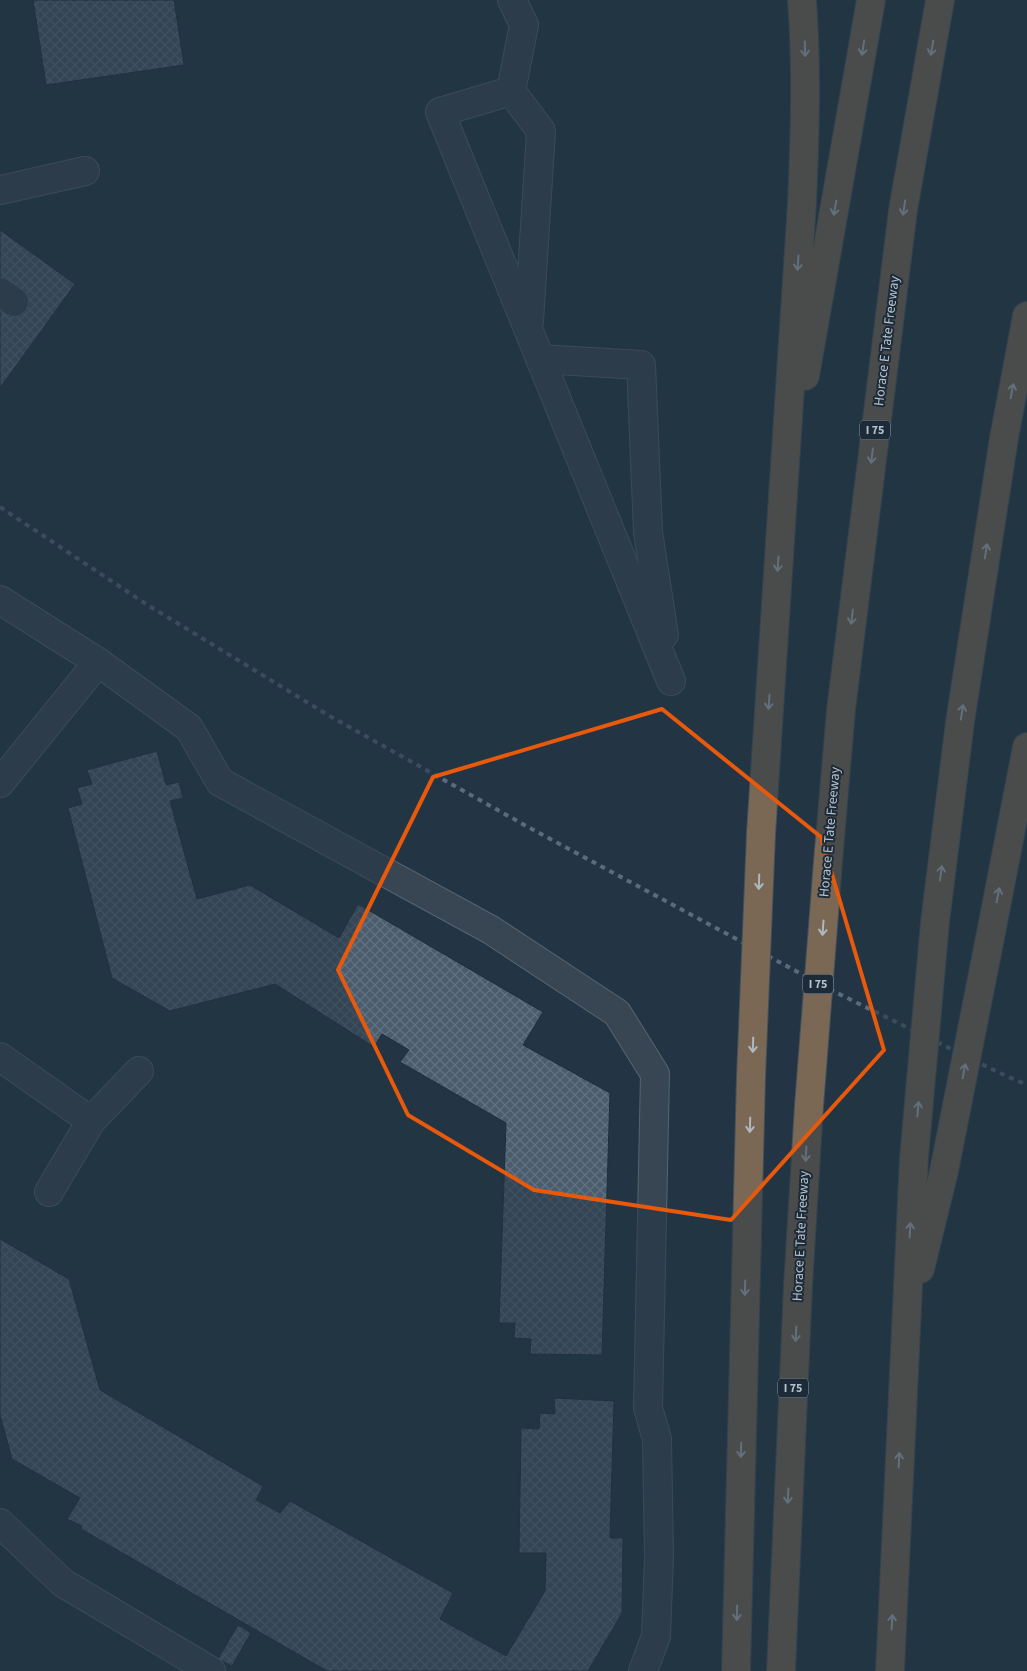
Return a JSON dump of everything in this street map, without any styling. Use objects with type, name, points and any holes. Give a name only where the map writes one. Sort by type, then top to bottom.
[{"type":"highway","points":[[736,1671],[751,1077],[761,834],[806,131],[806,48],[802,0]]},
{"type":"highway","points":[[781,515],[871,0]]},
{"type":"highway","name":"Horace E Tate Freeway","points":[[781,1671],[798,1296],[809,1106],[841,710],[903,210],[940,0]]},
{"type":"highway","points":[[890,1671],[914,1158],[935,922],[960,722],[1004,438],[1027,316]]},
{"type":"highway","points":[[905,1331],[944,1171],[1027,747]]},
{"type":"lane","points":[[512,0],[524,25],[511,91],[541,131],[529,330]]},
{"type":"lane","points":[[511,91],[440,112],[529,330],[540,359],[671,681],[648,532],[641,365],[540,359]]},
{"type":"lane","points":[[0,190],[85,171]]},
{"type":"lane","points":[[0,600],[98,662],[189,728],[220,782],[491,930],[617,1013],[655,1074],[648,1408],[657,1439],[659,1557],[656,1636],[643,1671]]},
{"type":"lane","points":[[0,784],[98,662]]},
{"type":"lane","points":[[0,1057],[91,1121]]},
{"type":"lane","points":[[48,1192],[91,1121],[139,1071]]},
{"type":"lane","points":[[0,1523],[64,1583],[211,1671]]},
{"type":"highlighted area","points":[[662,709],[821,837],[884,1050],[731,1220],[534,1190],[408,1115],[338,970],[433,777]]},
{"type":"building","points":[[33,0],[174,0],[184,65],[46,85]]},
{"type":"building","points":[[0,230],[75,284],[0,388]]},
{"type":"building","points":[[157,751],[166,785],[179,782],[183,798],[170,801],[197,899],[250,885],[339,938],[358,904],[543,1012],[523,1045],[610,1093],[602,1355],[530,1354],[531,1339],[514,1338],[515,1323],[499,1323],[506,1123],[400,1062],[409,1050],[382,1034],[374,1047],[275,984],[170,1011],[112,978],[68,808],[82,804],[77,788],[92,784],[87,770]]},
{"type":"building","points":[[0,1239],[69,1279],[100,1390],[263,1486],[256,1500],[280,1513],[290,1501],[453,1593],[440,1619],[506,1656],[545,1591],[546,1553],[519,1553],[521,1428],[539,1429],[540,1413],[555,1414],[554,1398],[614,1401],[610,1538],[623,1538],[622,1613],[588,1671],[327,1671],[81,1529],[82,1526],[67,1519],[80,1498],[12,1459],[0,1415]]},
{"type":"building","points":[[238,1625],[251,1633],[232,1666],[218,1659]]},
{"type":"railway","points":[[0,507],[146,604],[328,715],[528,827],[835,992],[1027,1085]]}]
